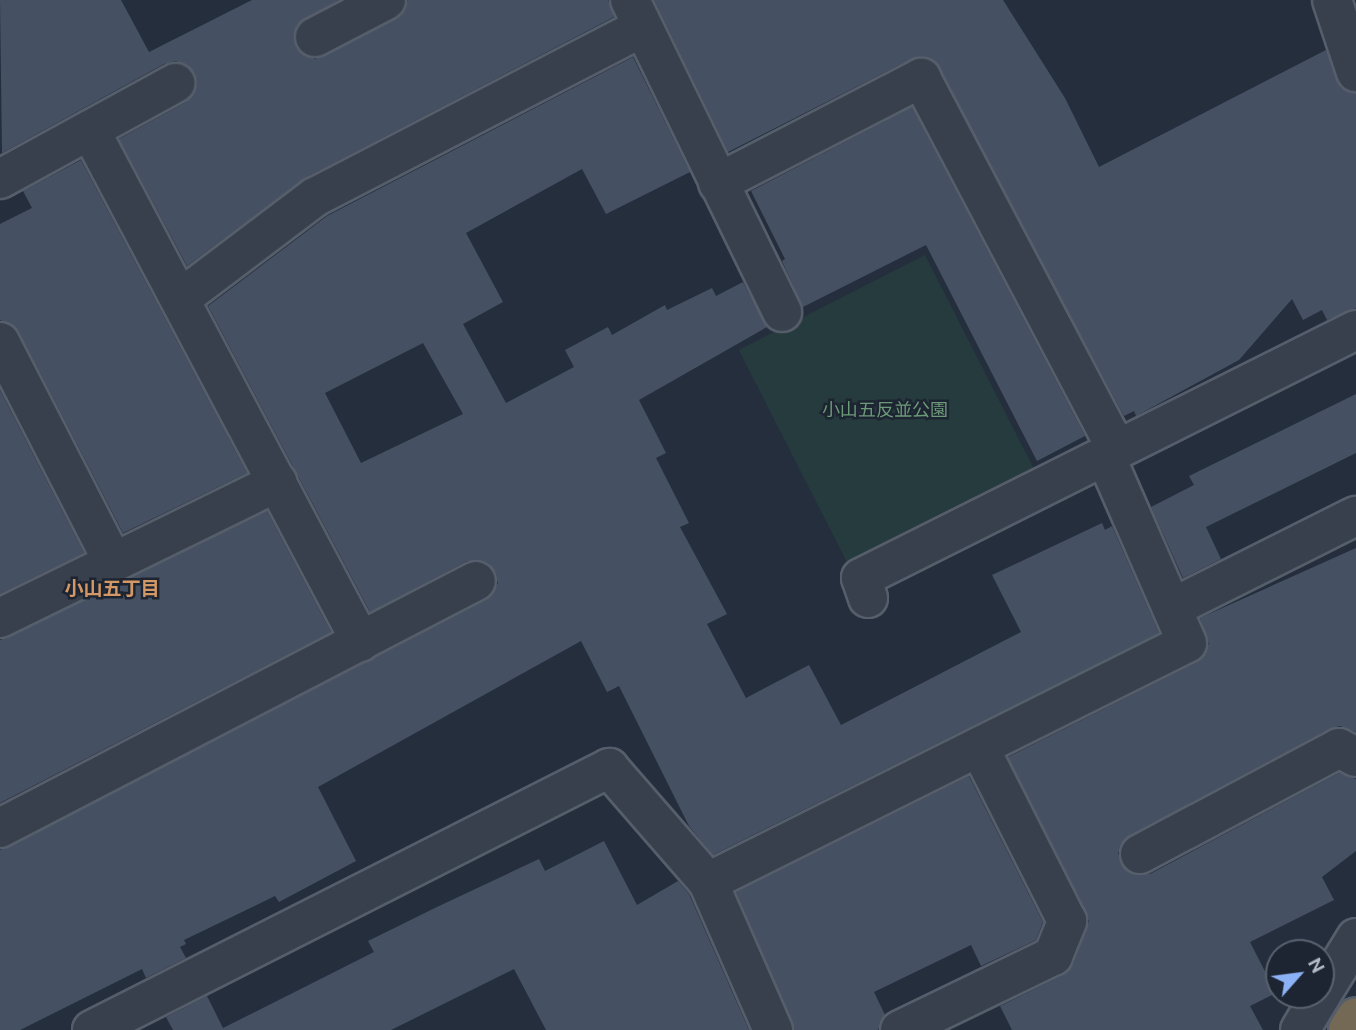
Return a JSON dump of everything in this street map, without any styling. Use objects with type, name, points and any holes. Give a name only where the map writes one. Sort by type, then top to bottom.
[{"type":"highway","points":[[1348,1030],[1356,1017]]},
{"type":"street","points":[[315,37],[386,0]]},
{"type":"street","points":[[1332,0],[1356,72]]},
{"type":"street","points":[[180,299],[315,197],[637,14],[782,312]]},
{"type":"street","points":[[708,882],[1187,643],[1111,452],[921,78],[718,183]]},
{"type":"street","points":[[0,179],[176,83]]},
{"type":"street","points":[[90,130],[361,642]]},
{"type":"street","points":[[868,598],[861,578],[1356,331]]},
{"type":"street","points":[[0,342],[113,562]]},
{"type":"street","points":[[0,618],[277,482]]},
{"type":"street","points":[[1172,608],[1356,516]]},
{"type":"street","points":[[0,828],[476,581]]},
{"type":"street","points":[[900,1030],[1053,956],[1067,921],[979,747]]},
{"type":"street","points":[[1140,854],[1339,748],[1356,757]]},
{"type":"street","points":[[92,1030],[609,768],[708,882],[773,1030]]},
{"type":"street","points":[[1335,972],[1356,938]]},
{"type":"street","points":[[1300,1030],[1313,1009]]},
{"type":"green space","name":"小山五反並公園","points":[[925,255],[1034,468],[847,563],[739,350]]},
{"type":"building","points":[[0,0],[121,0],[149,52],[252,0],[339,0],[296,26],[296,48],[315,59],[396,19],[408,0],[608,0],[614,17],[305,178],[187,266],[119,139],[186,102],[197,84],[194,72],[176,61],[164,64],[2,153]]},
{"type":"building","points":[[654,0],[1003,0],[1065,98],[1099,167],[1326,50],[1341,88],[1356,93],[1356,308],[1327,320],[1322,310],[1303,320],[1292,299],[1239,360],[1136,416],[1134,411],[1124,416],[933,60],[911,59],[728,152]]},
{"type":"building","points":[[633,57],[690,172],[606,214],[582,169],[466,233],[503,302],[463,324],[506,403],[574,367],[565,350],[608,327],[612,335],[665,305],[667,310],[712,288],[716,296],[743,282],[767,327],[639,400],[666,453],[656,458],[689,523],[680,527],[727,614],[707,624],[746,698],[809,665],[841,725],[1021,632],[992,575],[1102,523],[1105,530],[1112,526],[1159,633],[713,855],[689,826],[619,686],[607,692],[581,641],[318,787],[356,861],[279,902],[275,896],[184,940],[186,944],[180,947],[186,958],[146,978],[142,969],[20,1030],[0,1030],[0,850],[486,600],[498,583],[488,563],[467,561],[370,612],[208,306],[327,216]],"holes":[[[423,343],[463,414],[361,463],[325,393]]]},
{"type":"building","points":[[912,107],[1085,436],[1037,461],[926,245],[803,307],[782,261],[785,259],[751,191]]},
{"type":"building","points":[[81,160],[247,473],[123,533],[19,332],[0,320],[0,224],[32,208],[23,191]]},
{"type":"building","points":[[0,390],[84,553],[0,594]]},
{"type":"building","points":[[1356,394],[1356,453],[1206,527],[1221,559],[1183,578],[1151,507],[1194,485],[1189,476]]},
{"type":"building","points":[[267,511],[331,632],[0,803],[0,640]]},
{"type":"building","points":[[1356,548],[1356,732],[1340,726],[1329,729],[1130,835],[1118,853],[1128,872],[1150,874],[1339,773],[1356,779],[1356,851],[1322,877],[1334,900],[1250,942],[1265,971],[1265,998],[1250,1006],[1263,1030],[1012,1030],[1000,1006],[1063,975],[1073,964],[1089,921],[1008,757],[1197,662],[1209,644],[1200,618]]},
{"type":"building","points":[[969,776],[1043,922],[1036,940],[981,966],[971,945],[874,992],[885,1015],[878,1030],[794,1030],[736,892]]},
{"type":"building","points":[[604,841],[637,905],[678,881],[689,894],[749,1030],[546,1030],[514,969],[391,1030],[173,1030],[166,1017],[207,996],[223,1028],[374,952],[368,941],[439,906],[539,859],[545,871]]},
{"type":"district","name":"小山五丁目","points":[[112,589]]}]
